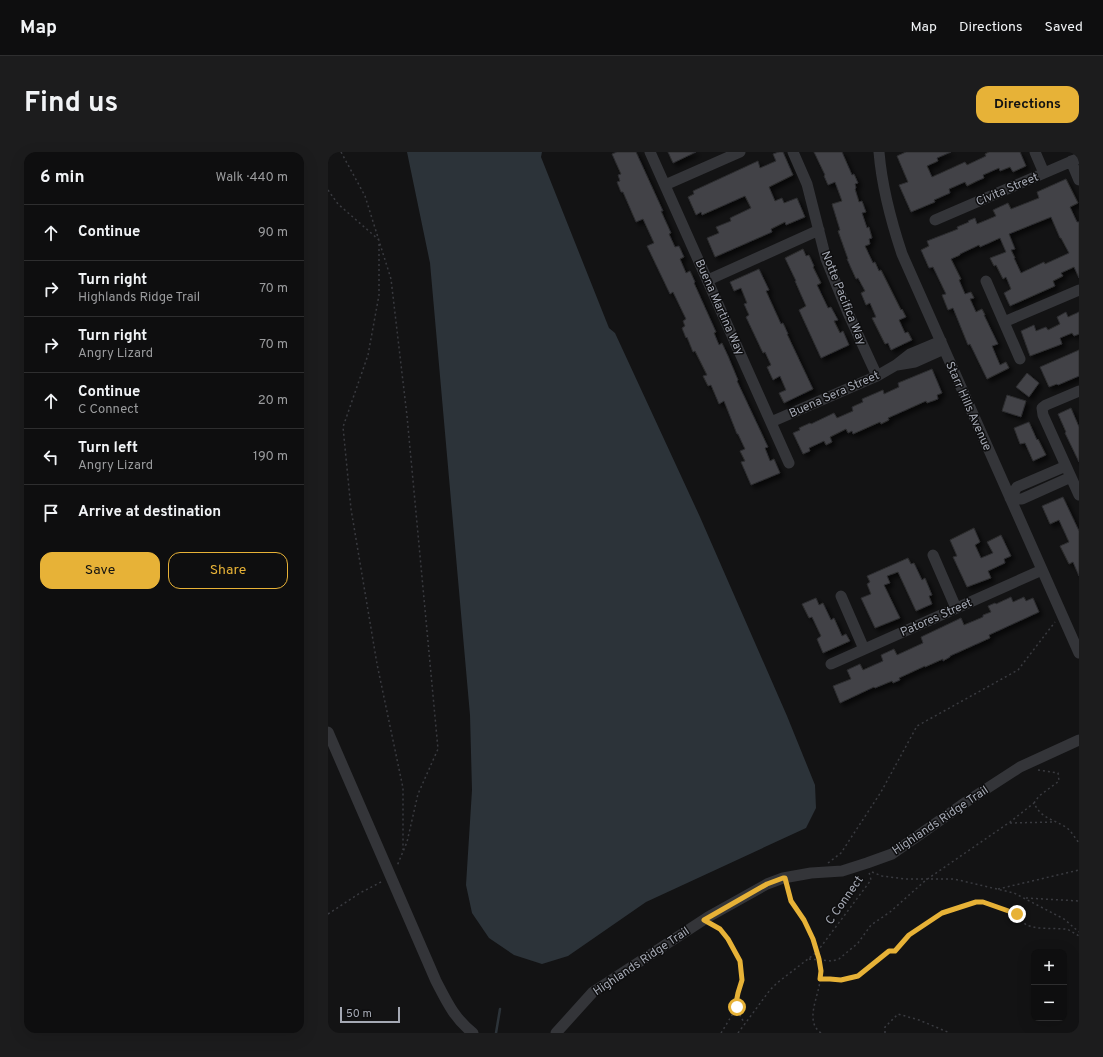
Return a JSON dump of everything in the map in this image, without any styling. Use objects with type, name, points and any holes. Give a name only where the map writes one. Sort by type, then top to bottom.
[{"type":"street","name":"Buena Martina Way","points":[[650,152],[789,463]]},
{"type":"street","points":[[665,185],[740,152]]},
{"type":"street","name":"Notte Pacifica Way","points":[[793,152],[807,184],[826,259],[877,376]]},
{"type":"street","name":"Starr Hills Avenue","points":[[878,152],[884,192],[902,254],[1079,653]]},
{"type":"street","points":[[1034,152],[1044,173]]},
{"type":"street","points":[[1075,160],[1079,180]]},
{"type":"street","name":"Civita Street","points":[[935,220],[1075,160]]},
{"type":"street","points":[[708,280],[819,230]]},
{"type":"street","points":[[986,281],[1020,359]]},
{"type":"street","points":[[1004,322],[1079,290]]},
{"type":"street","name":"Buena Sera Street","points":[[771,422],[877,376],[896,365],[910,354],[922,354],[943,345]]},
{"type":"street","points":[[1079,391],[1042,408],[1043,415],[1079,495]]},
{"type":"street","points":[[1066,466],[1017,487],[1010,498],[1022,499],[1071,477]]},
{"type":"street","points":[[1037,478],[1042,490]]},
{"type":"street","points":[[933,555],[956,608]]},
{"type":"street","name":"Patores Street","points":[[831,664],[1042,570]]},
{"type":"street","points":[[841,596],[864,649]]},
{"type":"street","points":[[328,732],[436,981],[452,1012],[464,1026],[473,1033]]},
{"type":"street","name":"Highlands Ridge Trail","points":[[556,1033],[593,992],[704,920],[767,884],[785,878],[811,873],[842,870],[867,864],[892,854],[966,802],[1020,767],[1079,740]]},
{"type":"path","points":[[328,914],[377,883],[392,878],[407,842],[418,794],[438,749],[406,409],[391,279],[364,196],[341,152]]},
{"type":"path","points":[[328,190],[338,204],[379,241],[379,295],[368,355],[343,427],[351,509],[377,664],[403,788],[403,851]]},
{"type":"path","points":[[828,863],[841,853],[881,792],[917,726],[1018,670],[1054,623],[1060,610]]},
{"type":"path","points":[[809,959],[832,961],[839,959],[858,943],[871,925],[890,912],[926,880],[1008,823],[1034,803],[1039,796],[1059,782],[1058,773],[1035,769]]},
{"type":"path","points":[[1034,803],[1037,810],[1042,815],[1068,829],[1079,843]]},
{"type":"path","points":[[1008,823],[1056,822]]},
{"type":"path","points":[[867,864],[872,872],[882,876],[926,880],[954,879],[1014,893],[1064,919],[1079,932]]},
{"type":"path","name":"C Connect","points":[[817,952],[871,880],[867,864]]},
{"type":"path","points":[[996,889],[1079,870]]},
{"type":"path","points":[[785,878],[791,901],[804,920],[813,939],[819,959],[821,971],[812,1016],[816,1030],[821,1033]]},
{"type":"path","points":[[1024,898],[1079,901]]},
{"type":"path","points":[[820,979],[841,980],[858,976],[889,951],[895,951],[909,935],[942,913],[976,902],[983,902],[1017,914],[1026,924],[1037,928],[1067,929],[1079,936]]},
{"type":"path","points":[[704,920],[720,929],[728,939],[740,961],[742,980],[736,1003],[738,1013],[745,1024]]},
{"type":"path","points":[[738,1033],[770,990],[817,952]]},
{"type":"path","points":[[721,1033],[737,1007]]},
{"type":"path","points":[[885,1033],[884,1026],[898,1014],[919,1020],[950,1033]]},
{"type":"shaded area","points":[[407,152],[542,152],[541,157],[609,328],[615,333],[700,517],[787,716],[815,785],[816,808],[806,828],[646,902],[568,956],[542,964],[514,955],[489,938],[472,913],[466,885],[472,790],[470,715],[430,263]]},
{"type":"building","points":[[617,152],[636,152],[663,211],[661,211],[671,233],[669,234],[675,247],[679,246],[684,257],[680,259],[686,273],[690,271],[716,332],[714,333],[719,345],[722,343],[738,380],[737,381],[768,447],[765,448],[770,461],[774,459],[780,473],[751,485],[741,462],[745,461],[740,451],[745,449],[737,434],[724,401],[719,404],[711,385],[708,386],[703,376],[707,375],[695,351],[693,352],[687,337],[686,338],[682,328],[685,326],[683,321],[686,319],[673,292],[670,294],[647,246],[654,243],[643,219],[636,222],[623,192],[621,192],[617,182],[620,181],[618,175],[621,174],[612,154]]},
{"type":"building","points":[[668,152],[696,152],[673,163]]},
{"type":"building","points":[[783,152],[793,175],[769,187],[775,201],[782,198],[784,203],[797,198],[805,217],[786,225],[785,222],[771,229],[772,232],[715,257],[707,238],[719,233],[716,227],[731,221],[730,218],[751,208],[745,196],[702,215],[701,212],[696,215],[688,197],[694,194],[693,191],[758,161],[760,168],[776,161],[773,154]]},
{"type":"building","points":[[814,152],[842,152],[852,175],[854,174],[858,183],[855,184],[855,189],[859,202],[862,201],[866,212],[862,213],[867,228],[869,227],[872,238],[869,239],[870,244],[865,246],[873,263],[875,262],[879,271],[881,270],[906,317],[899,320],[905,333],[908,332],[912,340],[891,350],[888,343],[885,344],[872,318],[876,317],[870,303],[866,305],[861,293],[865,291],[858,278],[856,279],[847,259],[838,231],[840,230],[832,204],[842,201],[835,182],[828,185]]},
{"type":"building","points":[[906,152],[951,152],[937,158],[938,161],[927,166],[932,177],[965,162],[967,165],[986,156],[985,154],[989,152],[1020,152],[1026,166],[1013,172],[1010,167],[1000,171],[999,168],[983,175],[984,178],[967,186],[965,182],[949,189],[950,193],[934,200],[935,202],[911,212],[899,185],[908,182],[897,156]]},
{"type":"building","points":[[1066,179],[1078,203],[1070,207],[1077,222],[1079,222],[1079,278],[1074,267],[1061,273],[1063,276],[1053,281],[1055,286],[1010,306],[1004,293],[1011,289],[1006,277],[1003,279],[996,265],[994,266],[990,258],[1006,252],[1000,238],[980,247],[979,245],[951,259],[961,279],[959,280],[965,294],[971,292],[974,298],[970,299],[976,312],[982,309],[985,315],[998,344],[992,346],[1000,365],[1006,362],[1009,368],[987,379],[970,344],[968,345],[953,308],[948,310],[942,295],[946,294],[933,267],[929,268],[921,250],[929,246],[927,241],[958,229],[957,227],[969,222],[968,221],[975,218],[977,224],[996,216],[993,210],[1008,203],[1011,209],[1039,198],[1037,192]],"holes":[[[1051,217],[1060,238],[1069,253],[1045,264],[1044,262],[1021,273],[1011,250],[1015,249],[1009,234]]]},
{"type":"building","points":[[803,249],[806,256],[809,255],[814,266],[813,267],[821,283],[817,285],[828,308],[831,307],[838,320],[834,321],[840,333],[843,331],[849,345],[821,358],[799,310],[806,306],[785,258]]},
{"type":"building","points":[[759,269],[769,290],[766,291],[781,324],[783,323],[813,389],[784,403],[779,393],[786,390],[780,376],[773,380],[767,367],[771,365],[765,352],[763,353],[746,317],[749,315],[744,304],[747,303],[741,288],[734,291],[730,282]]},
{"type":"building","points":[[1066,312],[1068,317],[1079,312],[1079,334],[1074,336],[1072,333],[1060,338],[1062,344],[1030,356],[1021,331],[1034,325],[1036,331],[1046,327],[1048,330],[1060,324],[1057,317]]},
{"type":"building","points":[[1079,350],[1079,376],[1058,385],[1049,387],[1040,367]]},
{"type":"building","points":[[932,369],[942,393],[937,395],[938,399],[927,403],[926,401],[888,418],[889,420],[881,424],[880,422],[853,434],[852,431],[848,433],[846,429],[830,437],[832,442],[826,445],[824,441],[809,448],[810,451],[803,454],[793,433],[800,430],[799,428],[834,413],[837,418],[853,411],[852,407],[863,402],[862,399],[883,390],[884,394],[899,387],[898,383]]},
{"type":"building","points":[[1027,373],[1039,383],[1029,397],[1016,387]]},
{"type":"building","points":[[1007,395],[1026,401],[1021,417],[1002,411]]},
{"type":"building","points":[[1071,408],[1079,427],[1079,462],[1065,433],[1066,432],[1058,414]]},
{"type":"building","points":[[1029,422],[1046,455],[1033,461],[1025,443],[1020,444],[1014,428]]},
{"type":"building","points":[[1063,497],[1079,531],[1079,576],[1073,562],[1069,564],[1060,546],[1069,542],[1059,520],[1050,524],[1042,506]]},
{"type":"building","points":[[974,528],[980,542],[975,545],[981,558],[993,553],[987,542],[1001,535],[1011,556],[1004,559],[1005,563],[988,571],[991,578],[967,587],[953,557],[957,556],[950,540]]},
{"type":"building","points":[[908,558],[911,564],[914,563],[922,580],[925,578],[932,595],[929,596],[932,604],[916,611],[898,572],[887,576],[890,583],[884,585],[900,618],[875,628],[861,598],[871,594],[867,584],[870,582],[867,576]]},
{"type":"building","points":[[1011,597],[1013,602],[1024,597],[1026,601],[1033,598],[1039,612],[989,635],[990,638],[950,656],[943,661],[943,659],[925,666],[899,678],[900,680],[893,683],[892,681],[875,688],[874,687],[840,703],[833,686],[851,679],[847,670],[860,664],[863,670],[883,661],[881,655],[894,649],[897,655],[923,643],[921,637],[961,618],[964,625],[983,617],[983,615],[991,612],[988,606]]},
{"type":"building","points":[[816,598],[819,605],[823,603],[831,620],[834,618],[842,636],[846,634],[850,641],[823,653],[817,639],[821,636],[812,617],[809,618],[802,604]]},
{"type":"waterway","points":[[496,1033],[500,1009]]},
{"type":"route","points":[[737,1007],[736,1003],[742,980],[740,961],[728,939],[720,929],[704,920],[767,884],[783,878],[785,878],[791,901],[804,920],[813,939],[819,959],[821,971],[820,979],[841,980],[858,976],[889,951],[895,951],[909,935],[942,913],[976,902],[983,902],[1017,914]]}]
